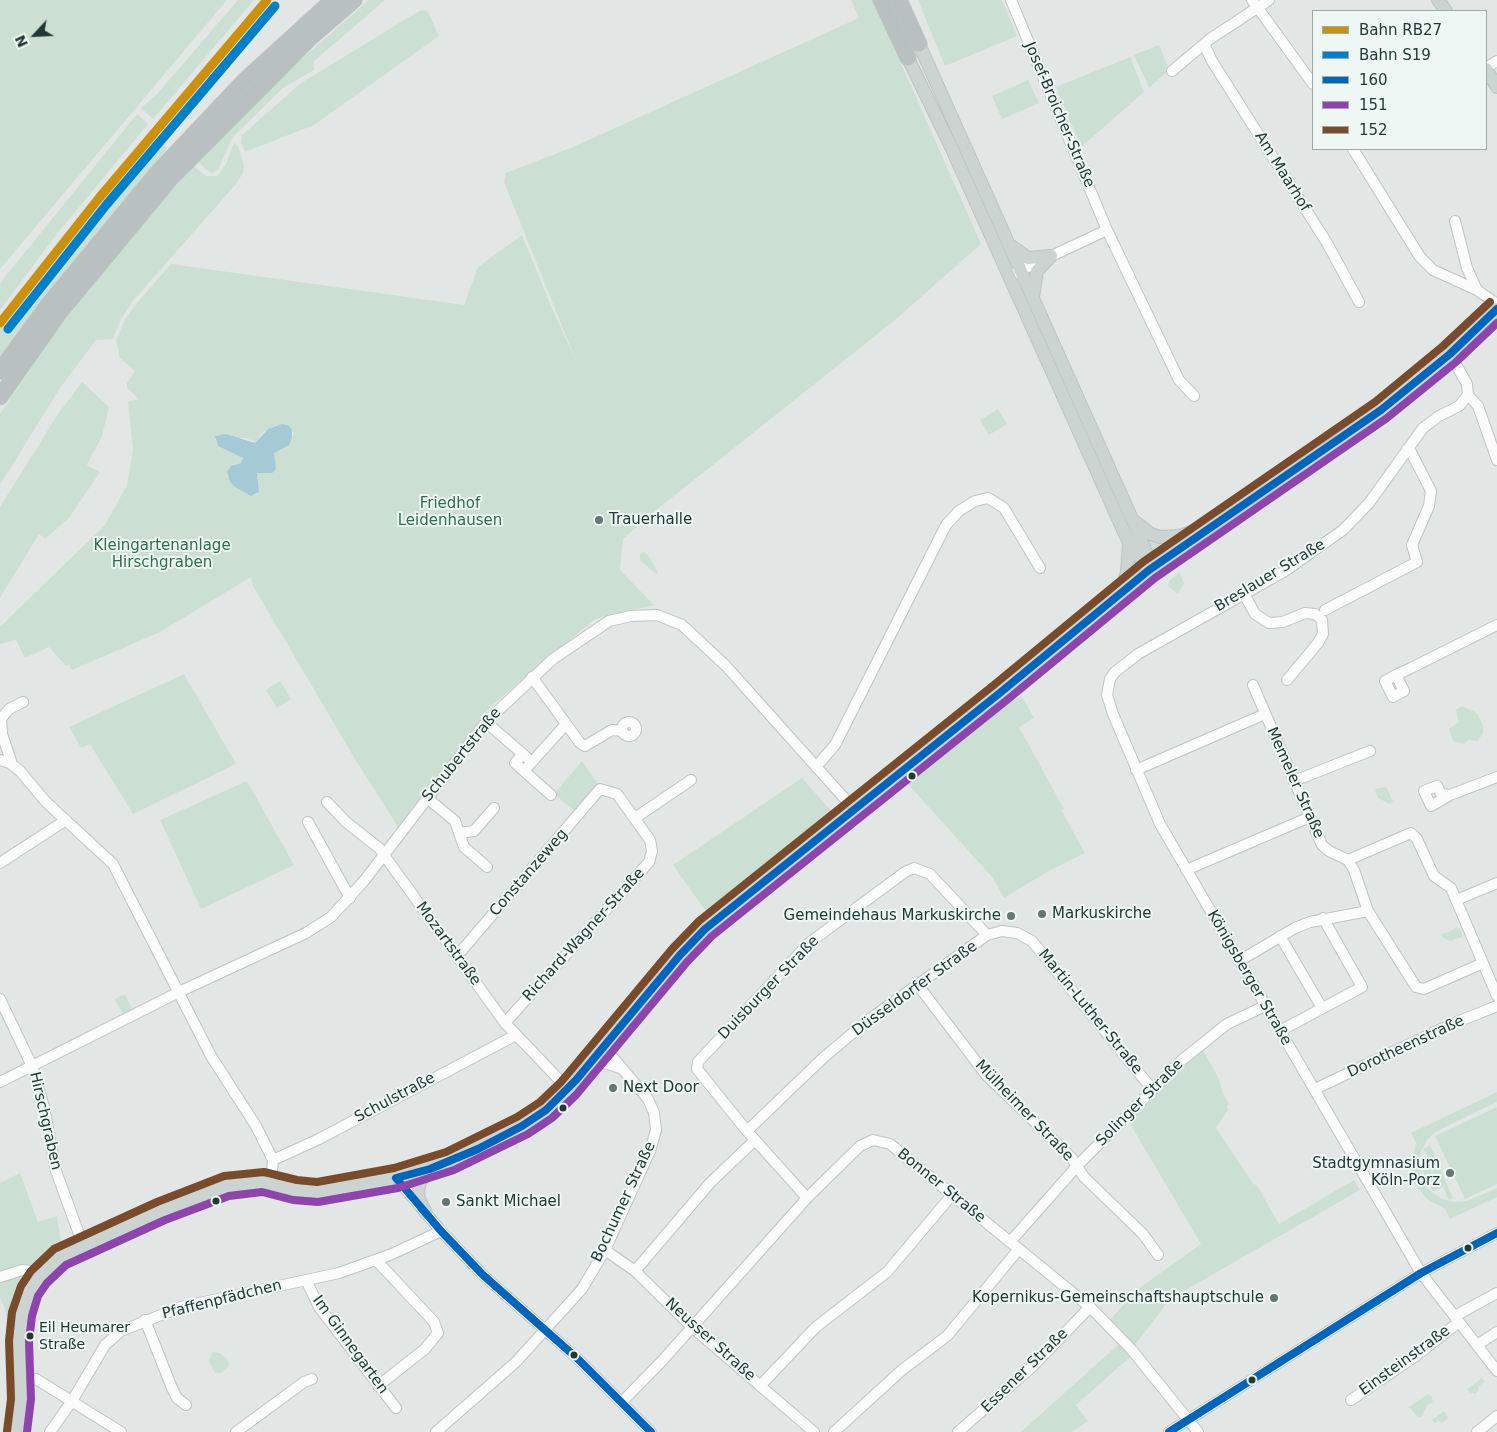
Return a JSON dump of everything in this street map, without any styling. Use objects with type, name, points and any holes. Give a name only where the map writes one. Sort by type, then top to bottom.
[{"type":"highway","points":[[0,371],[49,304],[158,171],[244,81],[333,0]]},
{"type":"highway","points":[[0,397],[59,313],[170,179],[311,37],[354,0]]},
{"type":"highway","points":[[881,0],[908,58]]},
{"type":"highway","points":[[899,0],[919,44]]},
{"type":"highway","points":[[905,0],[919,44]]},
{"type":"main road","points":[[919,44],[1007,242],[1015,274],[1033,300],[1132,519],[1147,555],[1149,570]]},
{"type":"main road","points":[[908,58],[1015,274],[1129,543],[1149,570]]},
{"type":"main road","points":[[1487,71],[1497,86]]},
{"type":"main road","points":[[1007,242],[1028,258],[1051,256]]},
{"type":"main road","points":[[1033,300],[1036,271],[1051,256]]},
{"type":"main road","points":[[17,1432],[21,1404],[19,1329],[29,1292],[39,1277],[60,1257],[161,1211],[227,1186],[250,1182],[271,1183],[295,1190],[317,1192],[396,1178],[430,1169],[478,1149],[522,1126],[546,1110],[568,1089],[694,939],[1001,692],[1149,570],[1208,528],[1346,436],[1450,354],[1497,309]]},
{"type":"main road","points":[[1132,519],[1151,534],[1160,537],[1179,536],[1208,528]]},
{"type":"main road","points":[[1120,593],[1127,572],[1129,543]]},
{"type":"main road","points":[[426,1213],[419,1199],[418,1190],[420,1182],[430,1169]]},
{"type":"street","name":"Josef-Broicher-Straße","points":[[1011,0],[1107,230],[1179,380],[1194,396]]},
{"type":"street","points":[[1172,71],[1254,4],[1269,0]]},
{"type":"street","points":[[1254,4],[1292,52],[1312,82]]},
{"type":"street","name":"Am Maarhof","points":[[1204,44],[1212,61],[1327,243],[1359,302]]},
{"type":"street","points":[[1354,150],[1420,257],[1433,270],[1477,290],[1497,304]]},
{"type":"street","points":[[1455,221],[1467,268],[1477,290]]},
{"type":"street","points":[[1015,274],[1107,230]]},
{"type":"street","points":[[1450,354],[1467,384],[1468,395],[1478,406],[1497,460]]},
{"type":"street","name":"Breslauer Straße","points":[[1115,672],[1138,654],[1174,632],[1285,571],[1343,530],[1359,516],[1423,428],[1439,416],[1460,406],[1468,395]]},
{"type":"street","points":[[1325,610],[1417,562],[1412,545],[1428,506],[1431,490],[1411,452],[1407,450]]},
{"type":"street","points":[[816,767],[835,745],[946,525],[959,510],[975,501],[988,498],[1004,508],[1040,568]]},
{"type":"street","points":[[1244,594],[1255,614],[1269,623],[1283,622],[1305,613],[1315,614],[1322,620],[1323,634],[1318,643],[1287,680]]},
{"type":"street","name":"Schubertstraße","points":[[0,1082],[179,992],[306,933],[331,917],[350,898],[486,722],[532,677],[570,646],[609,620],[631,616],[657,615],[682,625],[706,646],[854,809]]},
{"type":"street","points":[[1396,675],[1497,625]]},
{"type":"street","name":"Königsberger Straße","points":[[1115,672],[1108,688],[1109,704],[1160,824],[1421,1273],[1497,1370]]},
{"type":"street","points":[[532,677],[566,724],[585,746],[612,730],[623,731]]},
{"type":"street","name":"Memeler Straße","points":[[1253,685],[1322,845],[1329,851],[1348,860]]},
{"type":"street","points":[[5,761],[11,761],[2,734],[1,719],[9,709],[22,702]]},
{"type":"street","points":[[1136,770],[1265,714]]},
{"type":"street","points":[[486,722],[532,762]]},
{"type":"street","points":[[524,771],[566,724]]},
{"type":"street","points":[[1294,781],[1370,750]]},
{"type":"street","points":[[523,754],[515,763],[552,795]]},
{"type":"street","points":[[5,761],[113,864],[211,1056],[256,1126],[273,1160],[271,1183]]},
{"type":"street","points":[[1450,795],[1497,777]]},
{"type":"street","points":[[635,818],[691,780]]},
{"type":"street","name":"Richard-Wagner-Straße","points":[[505,1023],[649,862],[652,845],[635,818],[617,794],[600,789]]},
{"type":"street","name":"Constanzeweg","points":[[457,956],[600,789]]},
{"type":"street","points":[[427,798],[455,821],[464,847],[487,867]]},
{"type":"street","name":"Mozartstraße","points":[[327,802],[346,822],[384,853],[505,1023],[568,1089]]},
{"type":"street","points":[[459,833],[474,831],[494,808]]},
{"type":"street","points":[[1186,870],[1310,817]]},
{"type":"street","points":[[0,863],[66,820]]},
{"type":"street","points":[[308,822],[350,898]]},
{"type":"street","points":[[1483,964],[1424,990],[1416,987],[1368,911],[1358,876],[1348,860],[1411,834],[1417,839],[1434,876],[1451,888],[1497,996]]},
{"type":"street","name":"Duisburger Straße","points":[[747,1131],[697,1069],[701,1059],[808,943],[905,872],[914,868],[930,874],[987,935]]},
{"type":"street","points":[[1456,900],[1497,883]]},
{"type":"street","points":[[1239,961],[1295,928],[1323,918],[1368,911]]},
{"type":"street","points":[[1280,1031],[1362,987],[1323,918]]},
{"type":"street","name":"Düsseldorfer Straße","points":[[747,1131],[823,1058],[867,1020],[987,935],[1002,931],[1017,933],[1025,937]]},
{"type":"street","points":[[1280,936],[1322,1008]]},
{"type":"street","name":"Martin-Luther-Straße","points":[[1025,937],[1032,941],[1057,970],[1152,1089]]},
{"type":"street","name":"Mülheimer Straße","points":[[917,984],[987,1076],[1071,1157],[1084,1177],[1142,1234],[1158,1255]]},
{"type":"street","name":"Hirschgraben","points":[[0,999],[32,1066],[44,1107],[56,1171],[83,1245]]},
{"type":"street","name":"Solinger Straße","points":[[1010,1242],[1077,1166],[1182,1060],[1227,1024],[1265,1006]]},
{"type":"street","name":"Dorotheenstraße","points":[[1315,1090],[1452,1024],[1497,1006]]},
{"type":"street","name":"Schulstraße","points":[[273,1160],[319,1139],[516,1035]]},
{"type":"street","name":"Bochumer Straße","points":[[436,1432],[450,1417],[516,1362],[582,1288],[605,1250],[650,1151],[656,1130],[654,1114],[648,1099],[604,1047]]},
{"type":"street","points":[[588,1065],[605,1063],[623,1068]]},
{"type":"street","points":[[747,1131],[807,1198]]},
{"type":"street","points":[[635,1271],[710,1183],[755,1140]]},
{"type":"street","name":"Bonner Straße","points":[[622,1402],[693,1328],[807,1198],[860,1146],[873,1140],[890,1144],[1090,1307],[1131,1348],[1198,1432]]},
{"type":"street","points":[[396,1178],[440,1231],[482,1275],[546,1330],[651,1432]]},
{"type":"street","points":[[760,1386],[816,1327],[887,1272],[952,1195]]},
{"type":"street","name":"Pfaffenpfädchen","points":[[50,1432],[72,1401],[105,1345],[121,1331],[181,1307],[339,1273],[376,1260],[440,1231]]},
{"type":"street","points":[[1169,1432],[1421,1273],[1497,1233]]},
{"type":"street","points":[[834,1432],[902,1370],[947,1336],[1019,1249]]},
{"type":"street","name":"Neusser Straße","points":[[605,1250],[635,1271],[693,1328],[814,1432]]},
{"type":"street","points":[[376,1260],[434,1322],[438,1333],[425,1349],[378,1386]]},
{"type":"street","points":[[0,1277],[22,1270],[32,1271],[39,1277]]},
{"type":"street","name":"Im Ginnegarten","points":[[306,1280],[319,1307],[396,1408]]},
{"type":"street","name":"Einsteinstraße","points":[[1351,1400],[1417,1356],[1457,1319],[1497,1294]]},
{"type":"street","name":"Essener Straße","points":[[958,1432],[1033,1366],[1090,1307]]},
{"type":"street","points":[[145,1320],[172,1388],[177,1398],[186,1405]]},
{"type":"street","points":[[1477,1346],[1497,1332]]},
{"type":"street","points":[[36,1379],[121,1432]]},
{"type":"street","points":[[236,1432],[304,1382],[312,1379]]},
{"type":"street","points":[[1477,1432],[1497,1416]]},
{"type":"green space","points":[[0,0],[227,0],[0,269]]},
{"type":"green space","points":[[238,0],[254,0],[153,119],[141,108],[158,93]]},
{"type":"green space","points":[[369,0],[385,0],[313,62],[314,70],[283,88],[232,138],[218,170],[212,173],[205,169],[198,161],[266,90]]},
{"type":"green space","name":"Friedhof Leidenhausen","points":[[851,0],[873,0],[981,244],[895,320],[650,515],[623,539],[620,570],[654,605],[595,619],[490,707],[398,827],[355,759],[253,586],[251,577],[160,632],[72,670],[69,664],[66,666],[49,647],[25,658],[16,640],[0,644],[0,627],[105,525],[127,485],[133,450],[128,402],[139,399],[127,388],[127,383],[135,371],[120,358],[116,341],[124,321],[136,304],[171,264],[464,305],[478,267],[522,235],[576,361],[504,182],[506,173],[573,147],[859,18]],"holes":[[[286,424],[294,433],[291,442],[274,453],[275,469],[257,473],[259,492],[256,495],[233,485],[227,475],[235,464],[241,463],[243,458],[218,446],[215,439],[245,438],[256,442],[263,432],[274,426]]]},
{"type":"green space","points":[[918,0],[1002,0],[1017,36],[945,66]]},
{"type":"green space","points":[[425,10],[428,12],[439,36],[314,125],[245,152],[241,143],[242,135],[301,83],[419,11]]},
{"type":"green space","points":[[1159,45],[1169,70],[1149,88],[1134,55]]},
{"type":"green space","points":[[1130,57],[1144,92],[1081,147],[1056,87]]},
{"type":"green space","points":[[1028,80],[1039,103],[1002,119],[992,96]]},
{"type":"green space","points":[[137,114],[148,124],[56,235],[0,310],[0,284]]},
{"type":"green space","points":[[155,136],[168,148],[87,245],[0,361],[0,329],[74,234]]},
{"type":"green space","points":[[234,143],[238,146],[244,165],[243,173],[236,184],[132,302],[121,319],[113,339],[96,340],[60,388],[0,485],[0,414],[56,331],[144,221],[193,166],[206,176],[217,176],[226,164]]},
{"type":"green space","name":"Kleingartenanlage Hirschgraben","points":[[82,382],[109,407],[102,436],[87,465],[100,472],[69,518],[45,539],[39,534],[0,598],[0,507],[58,414]]},
{"type":"green space","points":[[998,409],[1007,424],[989,435],[980,420]]},
{"type":"green space","points":[[1142,533],[1179,540],[1152,560]]},
{"type":"green space","points":[[644,552],[649,556],[658,573],[655,573],[640,560],[640,554]]},
{"type":"green space","points":[[1179,572],[1184,583],[1178,594],[1168,586],[1169,581]]},
{"type":"green space","points":[[184,674],[236,764],[133,814],[90,744],[81,748],[69,727]]},
{"type":"green space","points":[[280,681],[291,699],[277,708],[266,690]]},
{"type":"green space","points":[[1022,696],[1034,718],[1019,727],[1064,809],[1061,810],[1085,853],[1047,872],[1004,898],[993,878],[906,782],[1006,703]]},
{"type":"green space","points":[[1462,706],[1477,713],[1483,726],[1483,734],[1477,741],[1469,740],[1464,744],[1453,741],[1449,729],[1459,722],[1456,710]]},
{"type":"green space","points":[[582,761],[599,786],[577,813],[554,794]]},
{"type":"green space","points":[[802,778],[833,813],[707,913],[673,865]]},
{"type":"green space","points":[[247,781],[294,865],[201,909],[160,820]]},
{"type":"green space","points":[[1386,787],[1393,801],[1390,804],[1378,798],[1375,789]]},
{"type":"green space","points":[[1457,927],[1462,932],[1462,937],[1450,941],[1442,937],[1442,934]]},
{"type":"green space","points":[[125,994],[133,1012],[124,1017],[115,999]]},
{"type":"green space","points":[[1203,1050],[1219,1079],[1223,1094],[1229,1104],[1226,1106],[1228,1110],[1216,1128],[1254,1185],[1256,1184],[1279,1224],[1354,1180],[1360,1190],[1170,1299],[1135,1345],[1110,1320],[1138,1289],[1201,1244],[1129,1122],[1168,1081]]},
{"type":"green space","points":[[1497,1092],[1497,1102],[1437,1131],[1427,1140],[1421,1151],[1419,1164],[1422,1179],[1428,1189],[1442,1199],[1454,1202],[1467,1201],[1497,1188],[1497,1197],[1450,1219],[1445,1209],[1428,1200],[1415,1184],[1411,1166],[1416,1143],[1411,1133]]},
{"type":"green space","points":[[1497,1107],[1497,1184],[1465,1199],[1435,1136]]},
{"type":"green space","points":[[1430,1145],[1453,1198],[1449,1200],[1443,1187],[1433,1192],[1420,1165],[1430,1160],[1423,1149]]},
{"type":"green space","points":[[20,1173],[38,1222],[57,1216],[61,1243],[37,1265],[21,1264],[0,1273],[0,1183]]},
{"type":"green space","points":[[19,1275],[26,1275],[27,1279],[14,1306],[12,1323],[7,1324],[5,1308],[0,1298],[0,1283]]},
{"type":"green space","points":[[1119,1344],[1130,1357],[1076,1405],[1088,1421],[1072,1432],[1021,1432]]},
{"type":"green space","points":[[212,1352],[220,1353],[228,1360],[229,1366],[222,1373],[215,1373],[209,1361]]},
{"type":"green space","points":[[1482,1378],[1485,1382],[1479,1386],[1478,1391],[1475,1394],[1469,1392],[1468,1389]]},
{"type":"green space","points":[[1428,1394],[1433,1402],[1427,1405],[1421,1417],[1418,1417],[1409,1407]]},
{"type":"green space","points":[[1444,1411],[1448,1418],[1442,1423],[1438,1421],[1435,1423],[1432,1420]]},
{"type":"water","points":[[282,424],[288,425],[292,430],[292,438],[289,445],[274,453],[276,469],[272,473],[257,473],[259,492],[251,496],[235,487],[230,482],[227,472],[231,466],[241,463],[243,458],[218,446],[215,436],[226,434],[255,443],[268,429]]},
{"type":"rail line","name":"RB27","points":[[0,323],[99,198],[267,0]]},
{"type":"rail line","name":"S19","points":[[8,329],[107,204],[275,6]]},
{"type":"transit line","name":"152","points":[[7,1431],[11,1399],[9,1341],[12,1312],[21,1286],[31,1271],[54,1249],[157,1202],[224,1176],[264,1172],[297,1180],[317,1182],[394,1168],[446,1152],[517,1117],[540,1102],[561,1082],[672,949],[699,921],[995,684],[1143,562],[1375,402],[1443,346],[1490,302]]},
{"type":"transit line","name":"160","points":[[651,1432],[579,1360],[483,1275],[441,1231],[396,1178],[430,1169],[478,1149],[522,1126],[546,1110],[576,1080],[680,955],[705,929],[1001,692],[1149,570],[1381,410],[1450,354],[1497,309]]},
{"type":"transit line","name":"151","points":[[27,1432],[31,1399],[29,1341],[32,1316],[38,1296],[47,1283],[66,1265],[165,1220],[229,1196],[262,1192],[293,1200],[318,1202],[398,1188],[454,1170],[528,1134],[552,1118],[576,1095],[687,962],[712,936],[1007,700],[1155,578],[1387,418],[1456,362],[1497,323]]},
{"type":"transit line","name":"160","points":[[1169,1432],[1421,1273],[1497,1233]]},
{"type":"place","name":"Trauerhalle","points":[[599,520]]},
{"type":"place","name":"Markuskirche","points":[[1042,914]]},
{"type":"place","name":"Gemeindehaus Markuskirche","points":[[1011,916]]},
{"type":"place","name":"Next Door","points":[[613,1088]]},
{"type":"place","name":"Stadtgymnasium Köln-Porz","points":[[1450,1173]]},
{"type":"place","name":"Sankt Michael","points":[[446,1202]]},
{"type":"place","name":"Kopernikus-Gemeinschaftshauptschule","points":[[1274,1298]]},
{"type":"place","name":"Eil Heumarer Straße","points":[[30,1336]]}]
